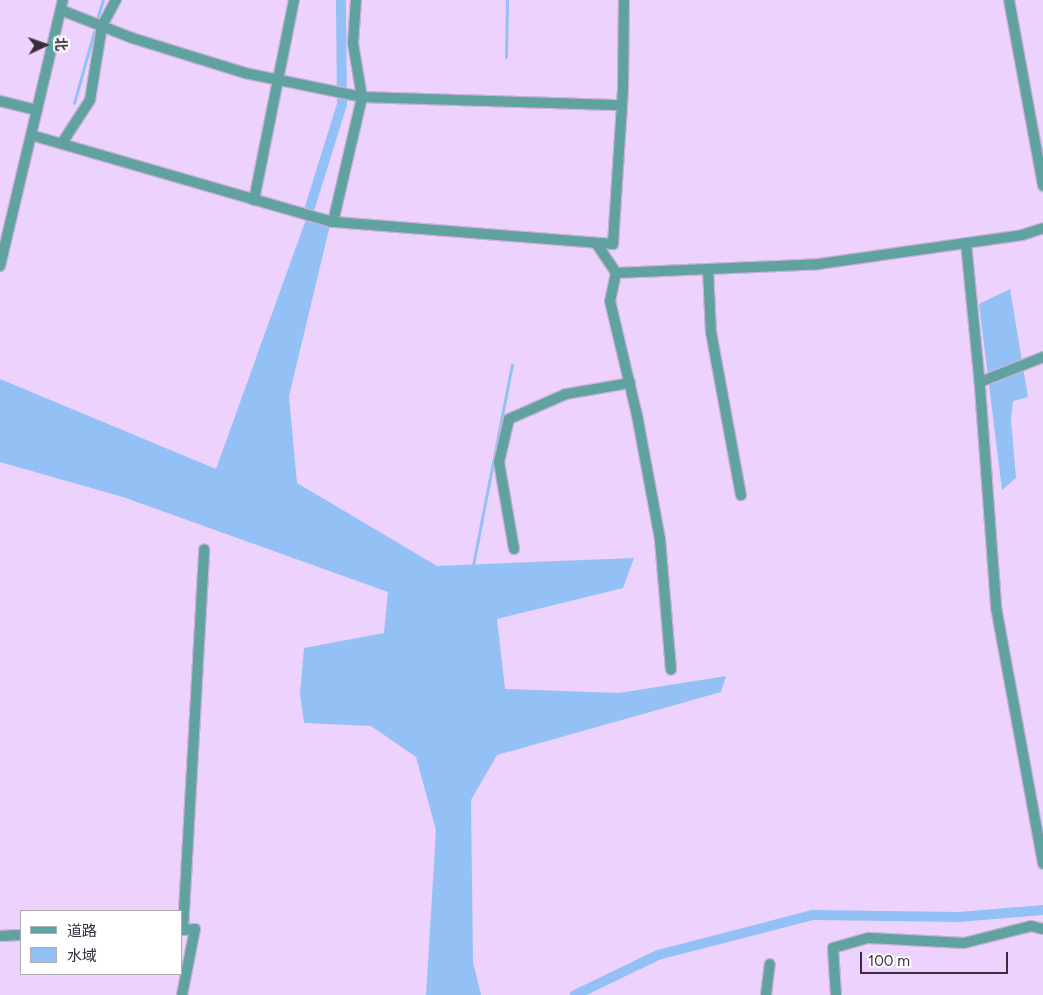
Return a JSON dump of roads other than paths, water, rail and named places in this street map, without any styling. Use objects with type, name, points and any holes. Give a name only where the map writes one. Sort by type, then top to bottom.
[{"type":"street","points":[[62,144],[90,100],[102,26],[116,0]]},
{"type":"street","points":[[254,200],[276,81],[294,0]]},
{"type":"street","points":[[333,222],[362,97],[353,43],[356,0]]},
{"type":"street","points":[[31,134],[333,222],[613,244],[622,105],[624,0]]},
{"type":"street","points":[[1009,0],[1043,186]]},
{"type":"street","points":[[0,266],[62,5],[102,26],[276,81],[322,90],[362,97],[622,105]]},
{"type":"street","points":[[0,101],[37,110]]},
{"type":"street","points":[[616,274],[819,264],[1022,235],[1043,228]]},
{"type":"street","points":[[596,243],[616,274],[610,301],[630,383],[660,539],[671,670]]},
{"type":"street","points":[[966,243],[980,382],[996,607],[1043,864]]},
{"type":"street","points":[[708,269],[711,332],[741,495]]},
{"type":"street","points":[[980,382],[1043,357]]},
{"type":"street","points":[[514,548],[499,462],[509,418],[566,394],[630,383]]},
{"type":"street","points":[[182,995],[195,929],[182,930],[204,550]]},
{"type":"street","points":[[836,995],[833,948],[869,938],[964,943],[1031,926],[1043,929]]},
{"type":"street","points":[[0,936],[20,935]]},
{"type":"street","points":[[766,995],[770,964]]},
{"type":"water","points":[[309,211],[331,221],[289,396],[297,483],[437,566],[634,558],[623,588],[497,619],[505,689],[619,693],[726,676],[721,692],[497,755],[471,800],[473,962],[481,995],[426,995],[436,830],[416,757],[371,726],[304,723],[300,694],[304,648],[384,633],[388,592],[123,497],[0,462],[0,379],[216,469]]},
{"type":"water","points":[[1010,289],[1028,397],[1013,401],[1011,420],[1016,478],[1002,490],[979,304]]},
{"type":"waterway","points":[[98,16],[103,0]]},
{"type":"waterway","points":[[310,207],[342,104],[341,0]]},
{"type":"waterway","points":[[506,57],[507,0]]},
{"type":"waterway","points":[[74,103],[94,32]]},
{"type":"waterway","points":[[473,565],[512,365]]},
{"type":"waterway","points":[[575,995],[658,955],[813,915],[959,917],[1043,910]]}]
